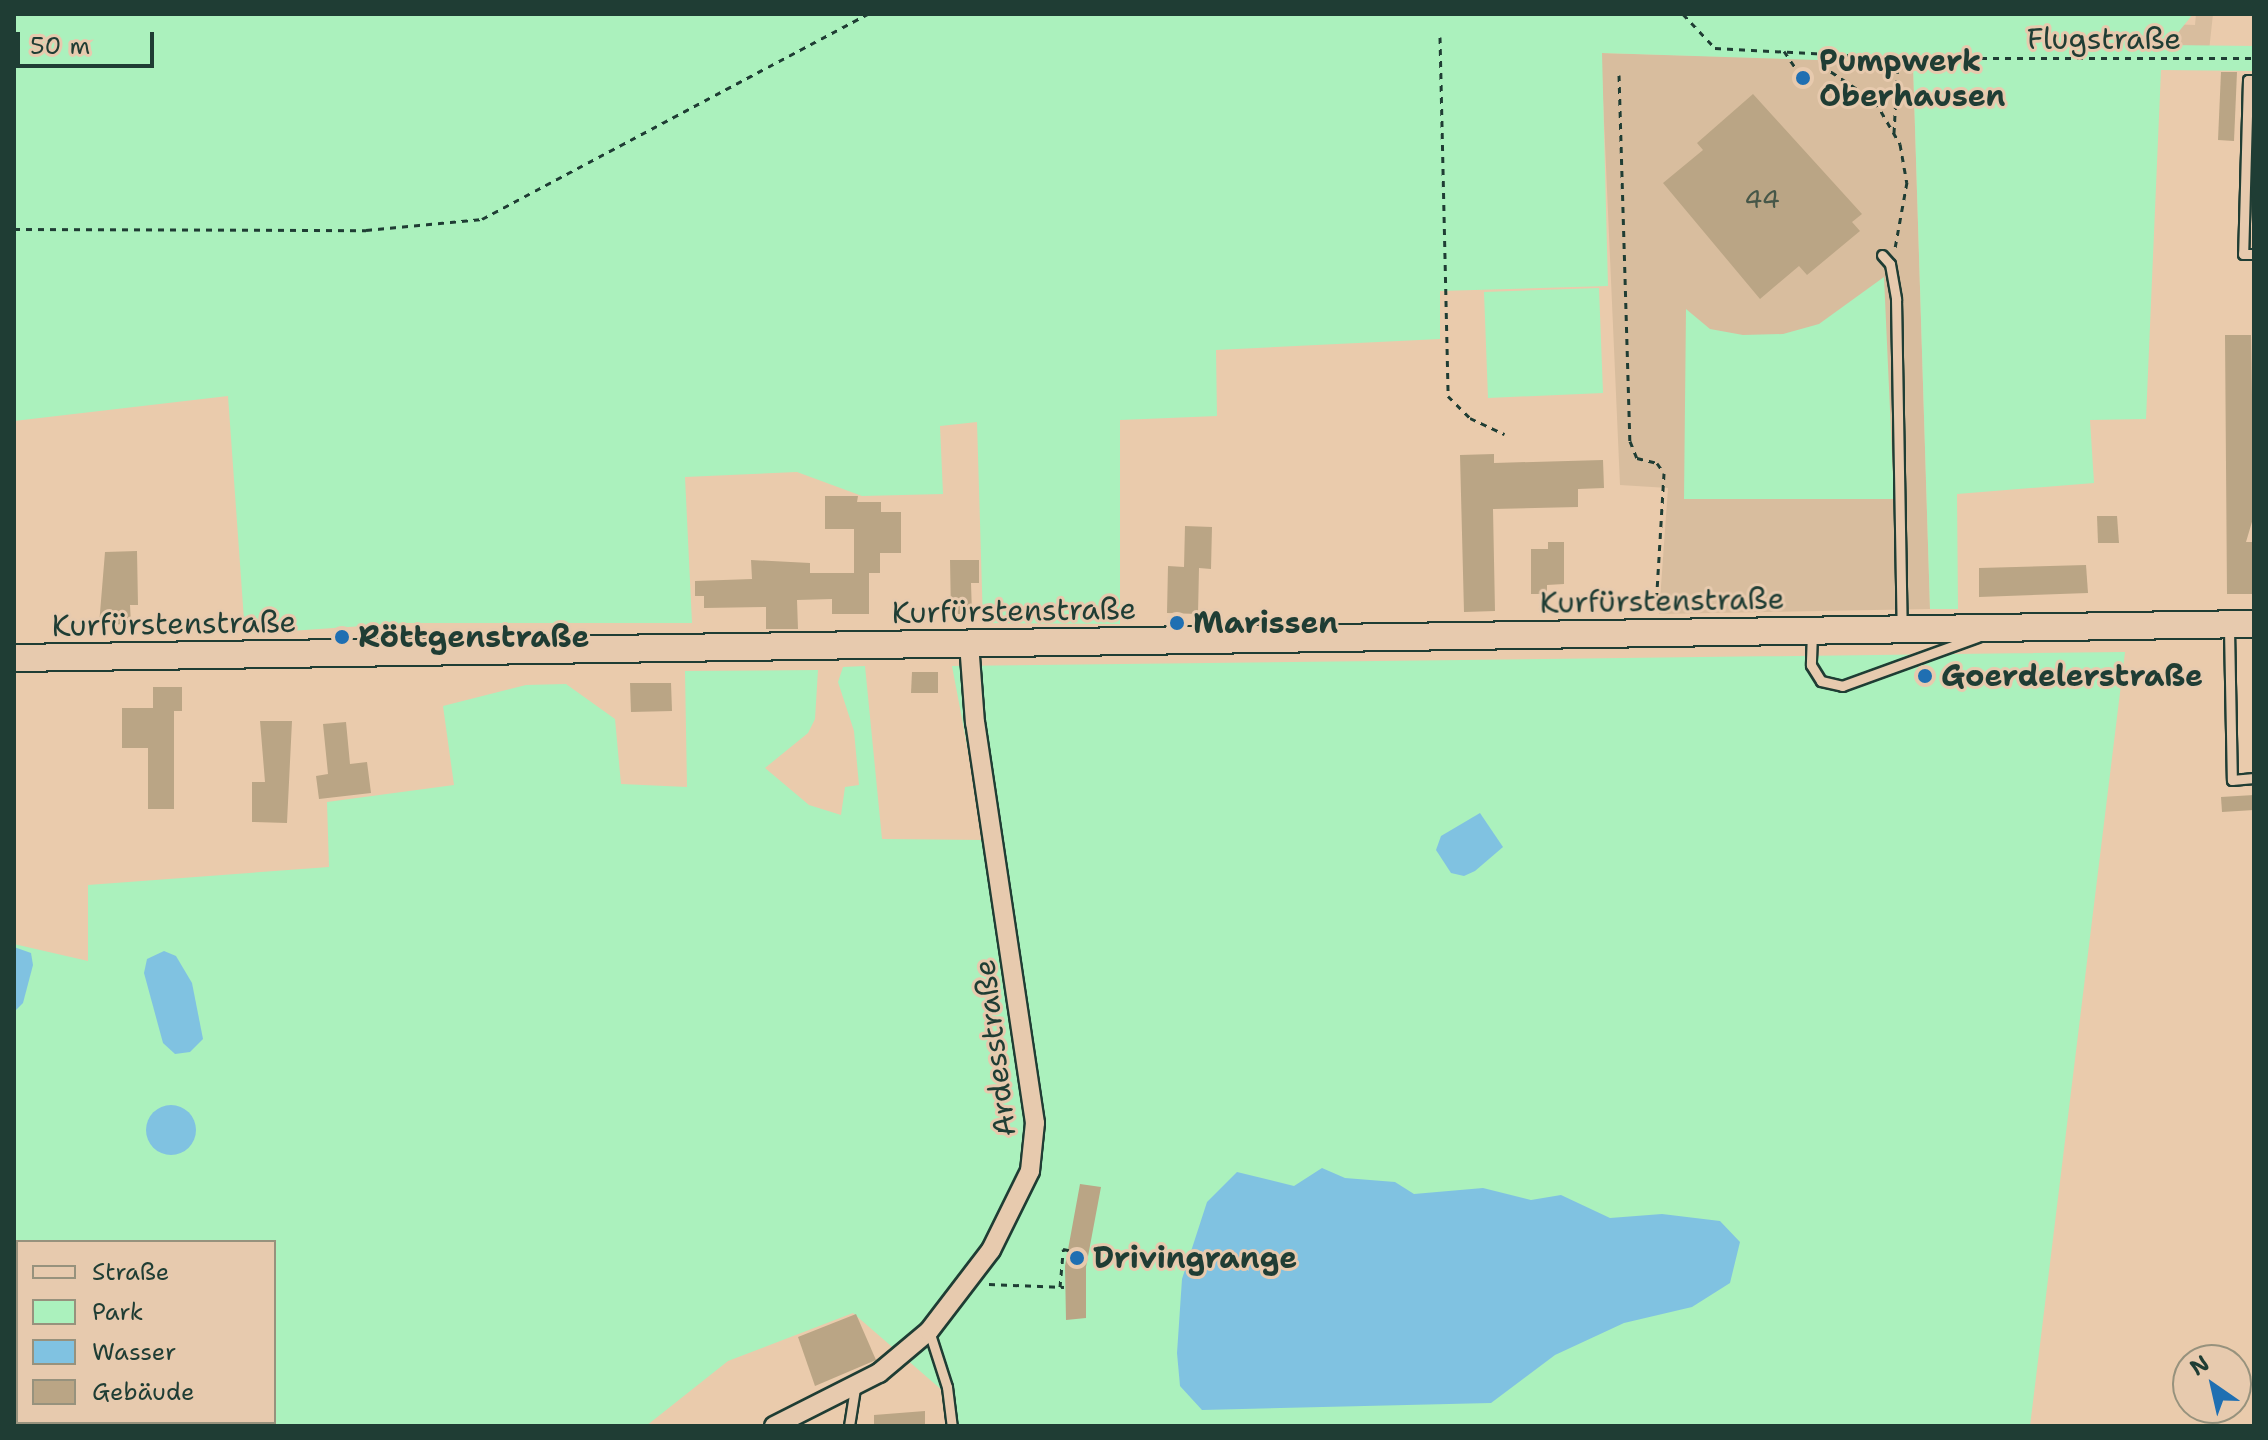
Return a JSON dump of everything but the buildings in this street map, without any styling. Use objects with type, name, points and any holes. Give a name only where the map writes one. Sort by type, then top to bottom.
[{"type":"main road","name":"Kurfürstenstraße","points":[[14,658],[2241,625]]},
{"type":"street","name":"Ardesstraße","points":[[774,1426],[879,1373],[929,1331],[970,1279],[1024,1191],[1036,1146],[1001,875],[975,723],[969,644]]},
{"type":"lane","points":[[2254,80],[2248,80],[2250,167],[2243,254],[2254,254]]},
{"type":"lane","points":[[1882,255],[1890,264],[1896,299],[1902,630]]},
{"type":"lane","points":[[2241,625],[2232,780],[2254,778]]},
{"type":"lane","points":[[1812,632],[1811,665],[1821,681],[1842,686],[1995,629]]},
{"type":"lane","points":[[929,1331],[947,1387],[952,1426]]},
{"type":"lane","points":[[849,1426],[856,1384]]},
{"type":"path","points":[[14,229],[366,230],[482,219],[868,14]]},
{"type":"path","name":"Flugstraße","points":[[1683,14],[1715,48],[1898,58],[2254,58]]},
{"type":"path","points":[[1440,37],[1448,396],[1470,418],[1504,434]]},
{"type":"path","points":[[1784,51],[1807,85]]},
{"type":"path","points":[[1820,54],[1821,65],[1875,101],[1894,133],[1907,182],[1890,264]]},
{"type":"path","points":[[1894,133],[1898,58]]},
{"type":"path","points":[[1619,75],[1630,441],[1637,458],[1657,463],[1664,473],[1655,633]]},
{"type":"path","points":[[970,1279],[1062,1287],[1068,1251]]},
{"type":"shaded area","points":[[2196,14],[2213,14],[2209,51],[2142,50],[2142,23],[2195,25]]},
{"type":"shaded area","points":[[1601,53],[1913,62],[1930,609],[1659,614],[1668,488],[1620,485]]},
{"type":"green space","points":[[14,14],[2193,14],[2168,45],[2254,46],[2254,71],[2161,70],[2146,419],[2090,420],[2094,483],[1957,494],[1958,609],[1930,609],[1913,63],[1602,53],[1608,286],[1440,291],[1440,339],[1216,350],[1217,416],[1120,420],[1120,624],[983,623],[977,422],[940,426],[943,494],[862,496],[797,472],[685,477],[692,623],[406,623],[245,634],[228,396],[14,421]]},
{"type":"green space","points":[[1884,277],[1894,499],[1684,499],[1686,309],[1710,329],[1743,335],[1783,334],[1819,324]]},
{"type":"green space","points":[[1599,288],[1603,393],[1488,398],[1484,292]]},
{"type":"green space","points":[[2125,652],[2030,1426],[946,1426],[943,1391],[853,1313],[728,1361],[646,1426],[14,1426],[14,944],[88,961],[88,885],[329,867],[327,802],[454,785],[443,706],[526,685],[566,684],[615,719],[621,784],[687,787],[685,671],[818,670],[815,719],[808,733],[765,768],[809,805],[841,815],[845,787],[859,785],[854,731],[838,682],[843,667],[865,666],[882,839],[985,840],[952,666]]},
{"type":"water","points":[[1480,813],[1503,847],[1475,871],[1464,876],[1451,873],[1436,850],[1441,836]]},
{"type":"water","points":[[14,947],[31,953],[33,965],[23,1003],[14,1012]]},
{"type":"water","points":[[164,951],[176,956],[192,983],[203,1039],[190,1052],[175,1054],[163,1043],[144,973],[147,959]]},
{"type":"water","points":[[171,1105],[189,1112],[196,1130],[189,1148],[171,1155],[153,1148],[146,1130],[153,1112]]},
{"type":"water","points":[[1322,1168],[1345,1178],[1395,1182],[1414,1194],[1483,1188],[1531,1200],[1561,1195],[1610,1218],[1662,1214],[1720,1221],[1740,1242],[1730,1283],[1692,1307],[1624,1323],[1555,1355],[1491,1403],[1202,1410],[1180,1386],[1177,1353],[1182,1279],[1207,1202],[1237,1172],[1294,1186]]},
{"type":"place","name":"Pumpwerk Oberhausen","points":[[1803,78]]},
{"type":"place","name":"Marissen","points":[[1177,623]]},
{"type":"place","name":"Röttgenstraße","points":[[342,637]]},
{"type":"place","name":"Goerdelerstraße","points":[[1925,676]]},
{"type":"place","name":"Drivingrange","points":[[1077,1258]]}]
